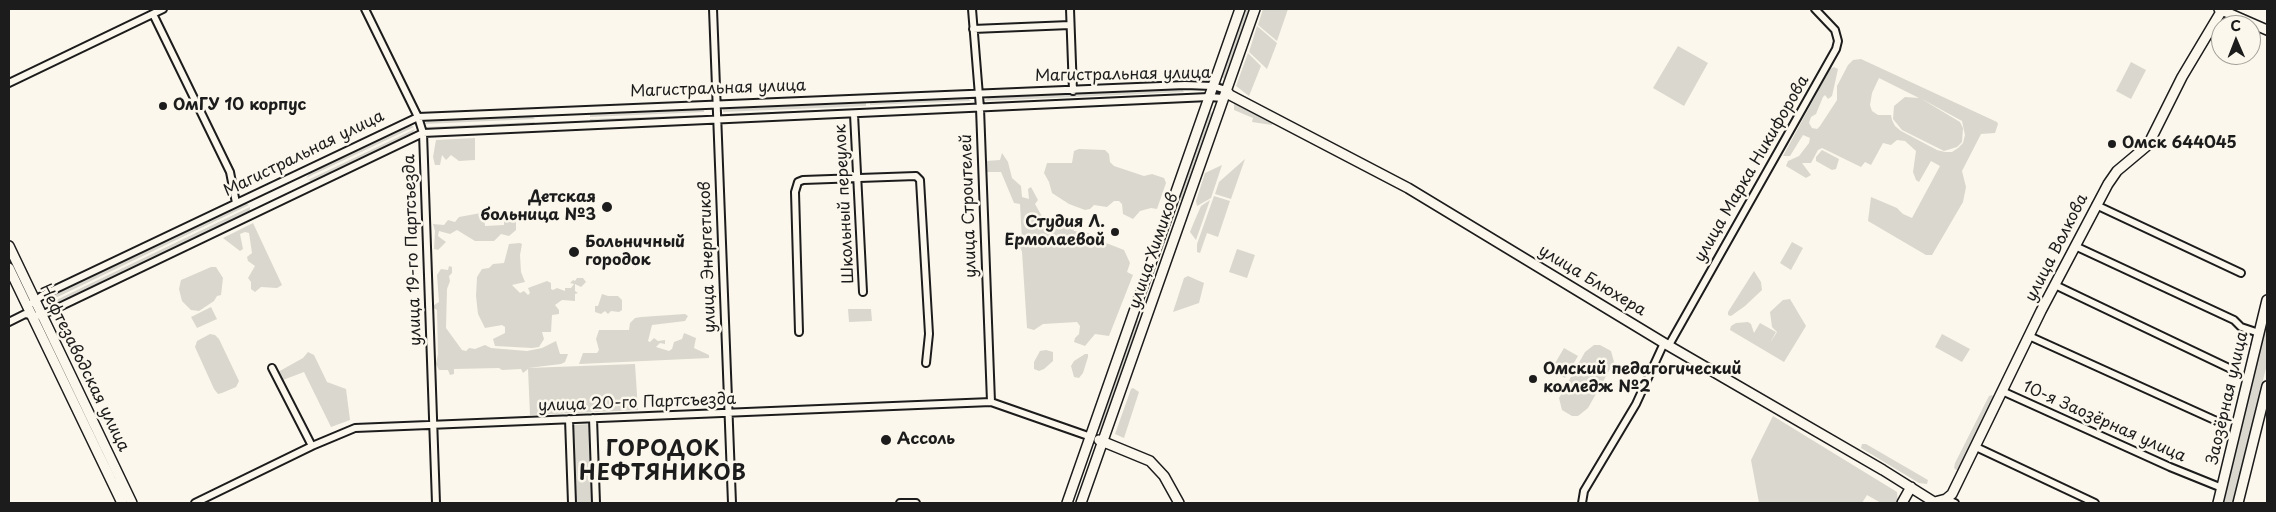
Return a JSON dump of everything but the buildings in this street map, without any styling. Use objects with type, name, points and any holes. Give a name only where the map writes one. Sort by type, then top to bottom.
[{"type":"main road","name":"улица Химиков","points":[[1067,503],[1240,9]]},
{"type":"main road","name":"улица Химиков","points":[[1081,503],[1227,94],[1255,9]]},
{"type":"main road","points":[[2220,9],[2267,30]]},
{"type":"main road","name":"улица Волкова","points":[[1932,503],[1952,502],[1952,494],[2029,336],[2096,205],[2112,177],[2148,145],[2182,77],[2220,9]]},
{"type":"main road","name":"улица Блюхера","points":[[1227,94],[1408,188],[1667,344],[1911,487],[1932,503]]},
{"type":"main road","points":[[1170,210],[1183,215]]},
{"type":"main road","name":"Нефтезаводская улица","points":[[9,246],[132,503]]},
{"type":"main road","name":"Нефтезаводская улица","points":[[9,268],[28,313],[122,503]]},
{"type":"main road","points":[[1140,298],[1152,302]]},
{"type":"main road","name":"Заозёрная улица","points":[[2218,503],[2267,300]]},
{"type":"main road","points":[[2238,503],[2267,386]]},
{"type":"main road","points":[[1091,437],[1150,461],[1164,476],[1179,503]]},
{"type":"main road","points":[[1902,503],[1911,487]]},
{"type":"street","points":[[9,84],[163,9]]},
{"type":"street","name":"улица 19-го Партсъезда","points":[[365,9],[418,117],[423,133],[436,503]]},
{"type":"street","name":"улица Энергетиков","points":[[713,9],[715,105],[732,503]]},
{"type":"street","name":"улица Строителей","points":[[972,9],[980,108],[991,402]]},
{"type":"street","points":[[1070,9],[1073,91]]},
{"type":"street","name":"улица Марка Никифорова","points":[[1582,503],[1584,490],[1636,404],[1667,344],[1836,49],[1838,41],[1835,30],[1815,9]]},
{"type":"street","points":[[153,14],[230,172],[236,203]]},
{"type":"street","points":[[973,29],[1070,25]]},
{"type":"street","name":"Магистральная улица","points":[[28,313],[35,300],[418,117],[1213,86],[1227,94]]},
{"type":"street","name":"Магистральная улица","points":[[9,322],[28,313],[42,315],[423,133],[1209,97],[1227,94]]},
{"type":"street","name":"Школьный переулок","points":[[854,114],[863,292]]},
{"type":"street","points":[[799,332],[795,187],[803,180],[916,176],[920,180],[929,334],[926,363]]},
{"type":"street","points":[[2096,205],[2241,273]]},
{"type":"street","points":[[2075,246],[2234,320],[2241,327],[2259,333]]},
{"type":"street","points":[[2055,285],[2231,369]]},
{"type":"street","points":[[2029,336],[2221,423]]},
{"type":"street","points":[[272,368],[312,446]]},
{"type":"street","name":"10-я Заозёрная улица","points":[[2002,391],[2170,467],[2222,488]]},
{"type":"street","name":"улица 20-го Партсъезда","points":[[196,503],[312,446],[355,428],[991,402],[1091,437]]},
{"type":"street","points":[[593,418],[596,503]]},
{"type":"street","points":[[569,419],[572,503]]},
{"type":"street","points":[[1976,447],[2094,503]]},
{"type":"street","points":[[900,503],[916,502]]},
{"type":"shaded area","points":[[1245,9],[1250,9],[1224,79],[1222,77]]},
{"type":"shaded area","points":[[1263,9],[1288,9],[1277,41],[1258,25]]},
{"type":"shaded area","points":[[1257,26],[1277,43],[1267,69],[1249,52]]},
{"type":"shaded area","points":[[1678,46],[1708,63],[1684,106],[1653,88]]},
{"type":"shaded area","points":[[1248,53],[1261,66],[1249,96],[1236,86]]},
{"type":"shaded area","points":[[1861,59],[1998,124],[1995,133],[1981,134],[1962,171],[1966,187],[1963,202],[1932,255],[1926,255],[1868,221],[1871,197],[1897,208],[1903,214],[1912,218],[1940,166],[1931,161],[1919,182],[1916,180],[1913,172],[1916,151],[1905,141],[1897,140],[1891,145],[1883,143],[1871,165],[1865,162],[1861,167],[1822,148],[1818,150],[1811,163],[1802,163],[1811,175],[1806,178],[1786,166],[1788,161],[1799,156],[1809,143],[1810,138],[1803,135],[1790,156],[1783,156],[1830,69],[1834,67],[1838,69],[1832,96],[1828,99],[1825,95],[1823,97],[1816,114],[1811,117],[1809,123],[1812,128],[1817,129],[1820,126],[1837,100],[1837,86],[1848,65],[1853,60]],"holes":[[[1879,78],[1919,98],[1905,97],[1894,106],[1893,119],[1902,130],[1944,151],[1957,147],[1962,142],[1963,128],[1960,122],[1920,98],[1962,121],[1965,135],[1963,143],[1958,148],[1952,152],[1945,152],[1937,150],[1901,131],[1895,126],[1891,115],[1878,115],[1872,111],[1870,105],[1872,93]]]},
{"type":"shaded area","points":[[2131,62],[2146,70],[2131,99],[2116,91]]},
{"type":"shaded area","points":[[1182,89],[1184,92],[984,101],[988,98]]},
{"type":"shaded area","points":[[1183,94],[1181,96],[983,103]]},
{"type":"shaded area","points":[[969,99],[971,101],[870,105],[870,103]]},
{"type":"shaded area","points":[[1234,99],[1273,122],[1272,125],[1252,122],[1253,118],[1234,110]]},
{"type":"shaded area","points":[[866,103],[866,106],[723,112],[723,109]]},
{"type":"shaded area","points":[[866,108],[866,110],[724,116],[723,114]]},
{"type":"shaded area","points":[[704,109],[704,112],[590,117],[590,114],[601,113]]},
{"type":"shaded area","points":[[1209,112],[1215,113],[1182,202],[1179,199]]},
{"type":"shaded area","points":[[700,115],[700,117],[590,122],[590,119]]},
{"type":"shaded area","points":[[532,116],[535,119],[424,124],[429,120]]},
{"type":"shaded area","points":[[535,122],[533,125],[428,129],[424,127]]},
{"type":"shaded area","points":[[410,125],[414,127],[306,178],[311,172]]},
{"type":"shaded area","points":[[415,129],[412,134],[316,180],[308,180]]},
{"type":"shaded area","points":[[475,138],[475,160],[459,161],[451,155],[446,160],[442,155],[440,165],[435,165],[433,157],[436,140]]},
{"type":"shaded area","points":[[1079,149],[1105,150],[1109,154],[1110,162],[1114,166],[1144,176],[1152,174],[1164,178],[1166,183],[1157,209],[1151,208],[1140,211],[1133,219],[1123,214],[1122,204],[1119,201],[1114,201],[1107,207],[1094,205],[1090,209],[1085,210],[1069,204],[1052,193],[1044,173],[1047,163],[1072,163],[1074,151]]},
{"type":"shaded area","points":[[1822,150],[1839,159],[1836,169],[1832,170],[1816,161],[1816,157]]},
{"type":"shaded area","points":[[1002,153],[1008,162],[1012,178],[1021,186],[1022,197],[1029,199],[1028,189],[1031,187],[1038,200],[1035,204],[1044,220],[1060,223],[1063,226],[1072,225],[1074,231],[1089,233],[1091,237],[1124,250],[1130,263],[1127,272],[1133,275],[1109,336],[1095,334],[1085,346],[1074,342],[1079,334],[1080,326],[1077,322],[1043,324],[1034,330],[1027,328],[1022,252],[1019,244],[1022,241],[1020,204],[1014,203],[1001,172],[987,172],[985,181],[983,164],[986,161],[1000,160]]},
{"type":"shaded area","points":[[1245,159],[1231,199],[1215,194],[1219,182]]},
{"type":"shaded area","points":[[1222,165],[1211,198],[1197,206],[1196,201],[1205,173]]},
{"type":"shaded area","points":[[1214,196],[1230,201],[1218,237],[1207,233],[1200,253],[1197,252],[1197,244]]},
{"type":"shaded area","points":[[1210,200],[1196,240],[1190,232],[1201,206]]},
{"type":"shaded area","points":[[245,203],[249,205],[47,302],[45,299]]},
{"type":"shaded area","points":[[250,207],[250,211],[49,307],[48,304]]},
{"type":"shaded area","points":[[481,213],[484,215],[485,226],[504,225],[504,217],[507,220],[512,218],[516,222],[516,230],[509,236],[501,234],[494,241],[475,241],[457,230],[450,234],[439,231],[438,236],[446,242],[438,250],[434,249],[435,231],[433,224],[444,225],[448,220],[455,222],[459,217]]},
{"type":"shaded area","points":[[253,223],[282,285],[277,288],[261,287],[255,292],[251,289],[251,282],[248,278],[255,266],[248,261],[247,257],[252,253],[249,233],[240,234],[243,249],[240,251],[223,238]]},
{"type":"shaded area","points":[[1792,242],[1803,248],[1791,270],[1780,263]]},
{"type":"shaded area","points":[[509,244],[522,244],[520,255],[521,272],[525,282],[512,285],[520,293],[524,291],[528,295],[530,293],[528,288],[547,281],[551,283],[551,289],[557,288],[565,291],[565,288],[571,288],[574,284],[570,283],[577,278],[583,278],[586,282],[581,287],[575,284],[575,291],[578,293],[575,294],[575,301],[562,300],[555,305],[559,310],[559,314],[552,315],[551,332],[542,332],[544,339],[539,347],[495,346],[493,339],[505,333],[505,327],[502,325],[485,328],[478,314],[476,296],[477,277],[482,269],[489,268],[493,264],[504,263]]},
{"type":"shaded area","points":[[1237,249],[1255,255],[1247,278],[1229,272]]},
{"type":"shaded area","points":[[449,266],[452,267],[452,273],[449,276],[450,281],[447,289],[446,328],[462,350],[466,351],[469,348],[475,349],[485,345],[491,348],[527,351],[542,348],[556,341],[560,354],[568,354],[565,362],[528,368],[635,364],[638,410],[530,415],[528,369],[523,373],[521,369],[454,369],[454,374],[450,375],[448,370],[439,370],[436,364],[438,354],[437,310],[434,308],[434,305],[439,302],[437,275],[441,269],[448,270]]},
{"type":"shaded area","points":[[211,267],[216,267],[223,278],[221,295],[217,296],[214,301],[199,311],[191,310],[182,301],[179,289],[181,280]]},
{"type":"shaded area","points":[[1754,271],[1761,282],[1762,290],[1745,306],[1731,316],[1728,315],[1728,312]]},
{"type":"shaded area","points":[[1188,276],[1204,283],[1199,303],[1173,312],[1184,278]]},
{"type":"shaded area","points":[[602,294],[618,296],[622,300],[622,310],[619,312],[611,311],[608,314],[605,311],[601,314],[595,312],[595,306],[598,306]]},
{"type":"shaded area","points":[[1790,299],[1806,326],[1784,362],[1730,330],[1731,326],[1736,323],[1748,322],[1751,324],[1754,333],[1760,323],[1776,332],[1770,343],[1777,332],[1772,327],[1770,312],[1783,300]]},
{"type":"shaded area","points":[[211,307],[217,319],[197,328],[191,317]]},
{"type":"shaded area","points":[[848,309],[871,309],[872,321],[849,322]]},
{"type":"shaded area","points":[[685,314],[688,316],[685,321],[652,325],[648,341],[650,342],[654,338],[658,341],[665,340],[665,344],[660,343],[656,347],[669,351],[672,349],[674,342],[682,339],[684,333],[696,338],[694,348],[709,355],[709,358],[579,364],[583,353],[597,353],[599,350],[596,339],[599,330],[629,330],[630,323],[635,318]]},
{"type":"shaded area","points":[[1136,320],[1140,321],[1103,431],[1098,429]]},
{"type":"shaded area","points":[[2267,321],[2267,364],[2233,503],[2223,503]]},
{"type":"shaded area","points":[[210,334],[215,335],[219,339],[239,381],[236,387],[218,394],[195,347],[197,341]]},
{"type":"shaded area","points":[[1942,334],[1970,349],[1962,362],[1935,347]]},
{"type":"shaded area","points":[[1594,345],[1600,345],[1611,351],[1614,362],[1588,408],[1578,416],[1572,416],[1562,410],[1559,398],[1585,352]]},
{"type":"shaded area","points":[[1564,348],[1578,356],[1565,378],[1551,370]]},
{"type":"shaded area","points":[[1040,351],[1053,352],[1053,361],[1044,369],[1039,371],[1034,369],[1034,362]]},
{"type":"shaded area","points":[[308,352],[314,355],[327,382],[346,389],[350,420],[331,427],[304,372],[283,380],[278,372],[303,358]]},
{"type":"shaded area","points":[[1088,354],[1088,357],[1083,373],[1079,378],[1074,377],[1071,366],[1074,361]]},
{"type":"shaded area","points":[[1133,388],[1139,392],[1124,438],[1115,434]]},
{"type":"shaded area","points":[[1992,395],[1994,397],[1959,469],[1956,470],[1954,468],[1955,463],[1989,396]]},
{"type":"shaded area","points":[[1773,416],[1897,492],[1898,503],[1881,503],[1867,495],[1862,503],[1759,503],[1751,460]]},
{"type":"shaded area","points":[[590,424],[594,503],[576,503],[573,425]]},
{"type":"shaded area","points":[[1862,444],[1866,444],[1928,480],[1927,484],[1919,483],[1861,448]]},
{"type":"place","name":"ОмГУ 10 корпус","points":[[163,106]]},
{"type":"place","name":"Омск 644045","points":[[2112,144]]},
{"type":"place","name":"Детская больница №3","points":[[607,207]]},
{"type":"place","name":"Студия Л. Ермолаевой","points":[[1115,232]]},
{"type":"place","name":"Больничный городок","points":[[574,252]]},
{"type":"place","name":"Омский педагогический колледж №2","points":[[1533,379]]},
{"type":"place","name":"Ассоль","points":[[886,440]]},
{"type":"district","name":"ГОРОДОК НЕФТЯНИКОВ","points":[[663,462]]}]
